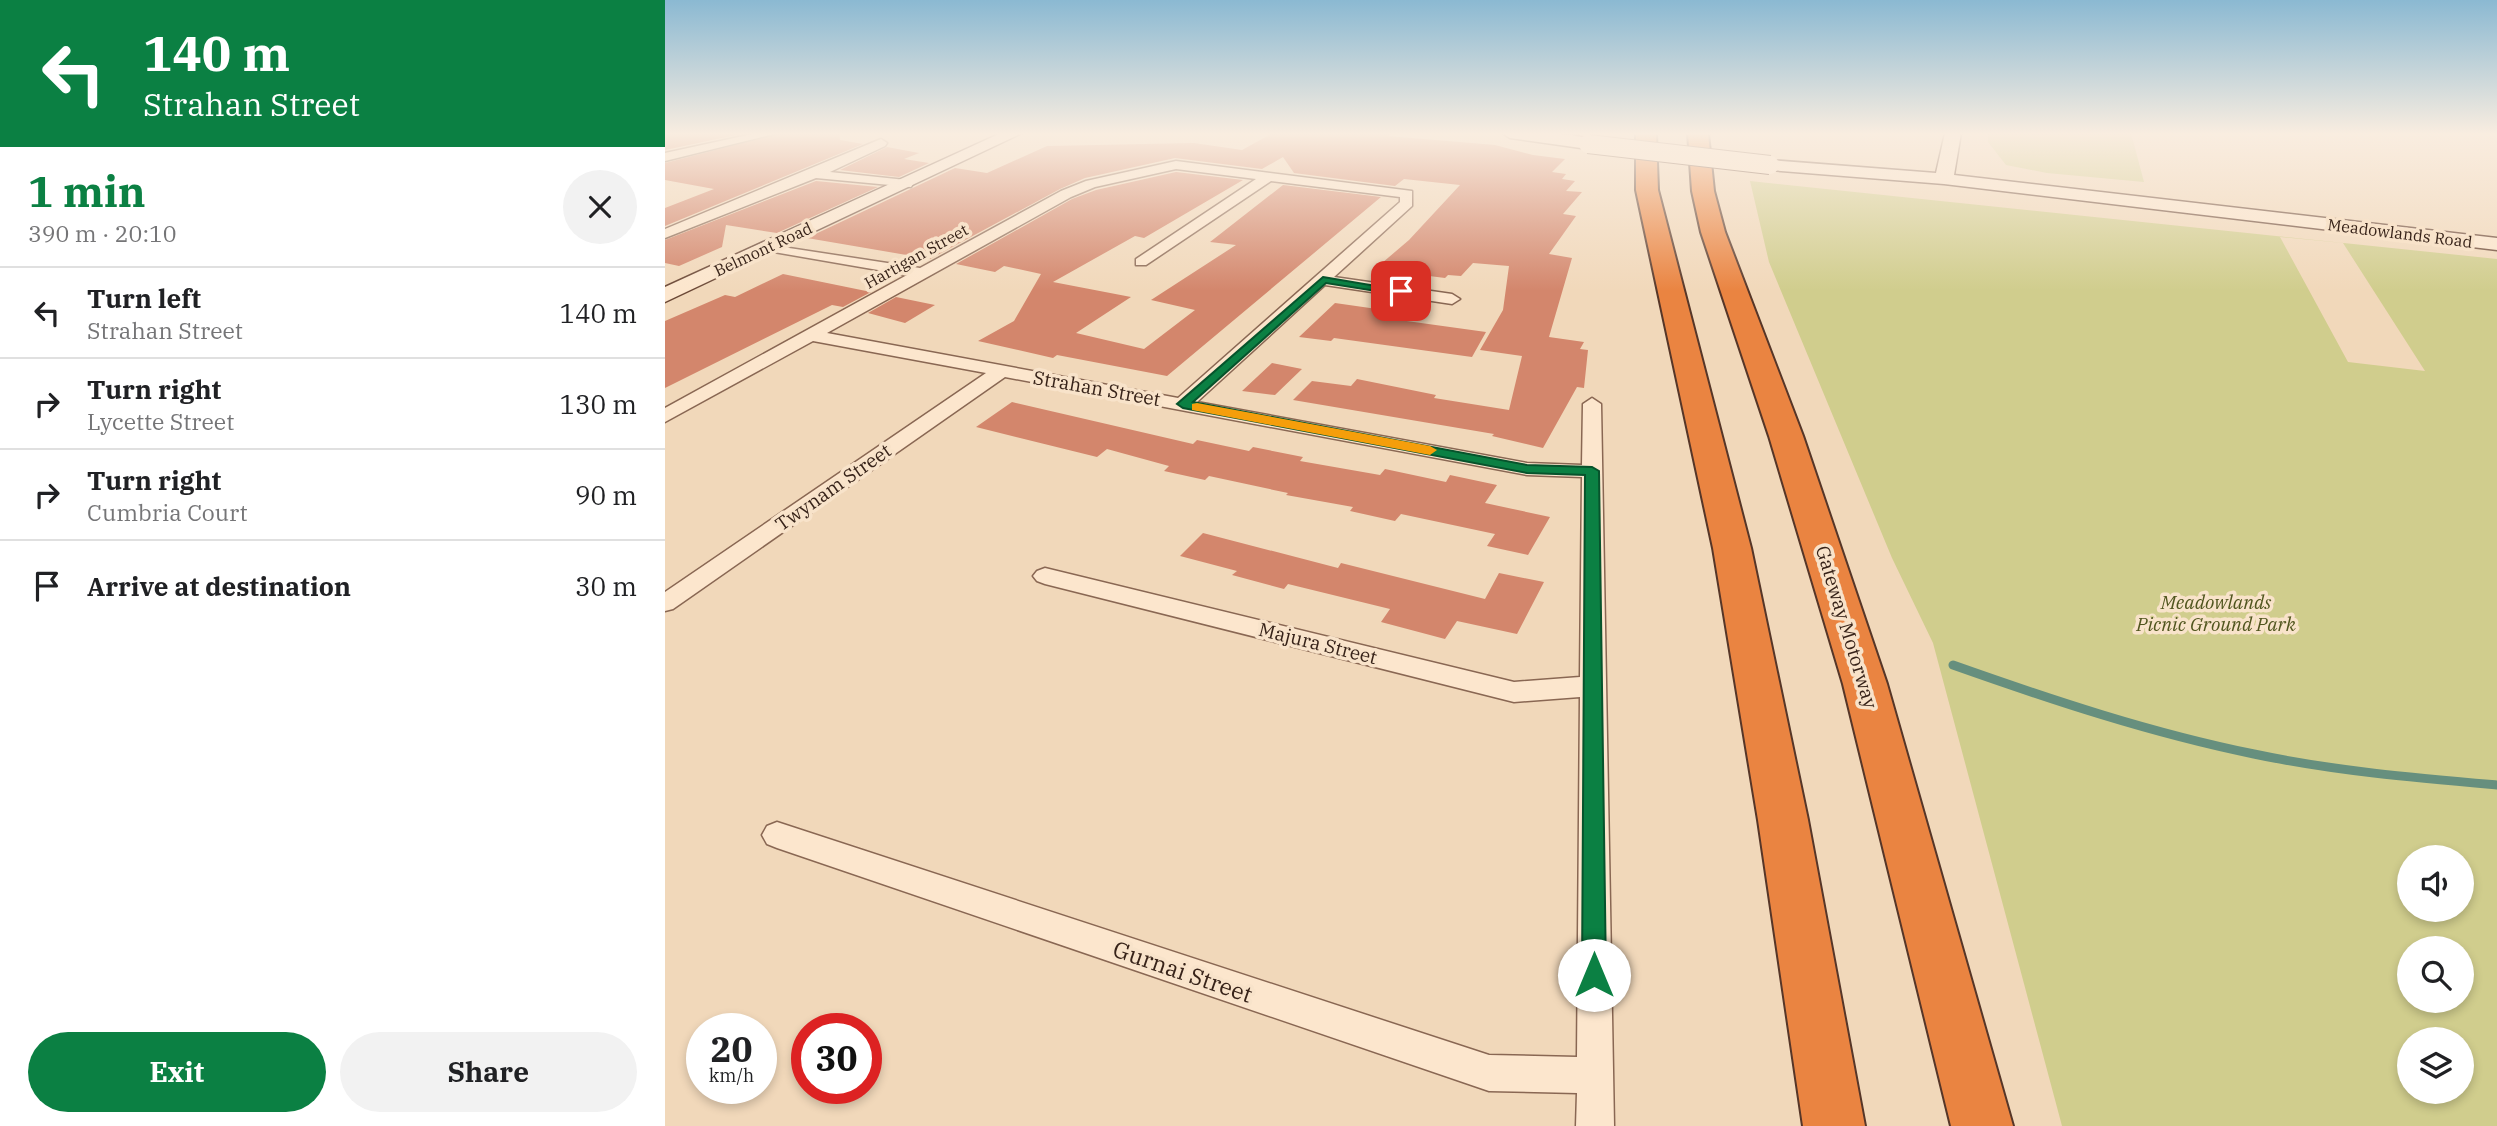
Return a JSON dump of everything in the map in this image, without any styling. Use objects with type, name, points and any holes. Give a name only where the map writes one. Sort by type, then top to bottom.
[{"type":"highway","points":[[1647,186],[1732,548],[1783,820],[1834,1126]]},
{"type":"highway","name":"Gateway Motorway","points":[[1703,186],[1713,232],[1790,447],[1865,684],[1982,1126]]},
{"type":"main road","name":"Belmont Road","points":[[665,295],[903,186]]},
{"type":"main road","name":"Meadowlands Road","points":[[2000,186],[2497,244]]},
{"type":"street","points":[[665,234],[786,186]]},
{"type":"street","name":"Hartigan Street","points":[[665,416],[920,273],[1066,194],[1087,186]]},
{"type":"street","points":[[1140,262],[1256,186]]},
{"type":"street","name":"Hartigan Street","points":[[1323,280],[1407,203],[1407,194],[1343,186]]},
{"type":"street","points":[[768,247],[920,273]]},
{"type":"street","points":[[1183,404],[1323,280],[1452,299]]},
{"type":"street","name":"Strahan Street","points":[[810,335],[1527,469],[1592,471]]},
{"type":"street","name":"Twynam Street","points":[[665,603],[1001,371]]},
{"type":"street","points":[[1592,404],[1594,1126]]},
{"type":"street","name":"Majura Street","points":[[1045,576],[1514,691],[1594,686]]},
{"type":"street","name":"Gurnai Street","points":[[777,835],[1489,1073],[1594,1075]]},
{"type":"green space","name":"Meadowlands Picnic Ground Park","points":[[1751,186],[1794,186],[2497,259],[2497,1126],[2062,1126],[1933,643],[1892,558],[1769,262]],"holes":[[[2280,237],[2343,243],[2425,371],[2348,362]]]},
{"type":"building","points":[[695,186],[763,186],[665,226],[665,208],[714,189]]},
{"type":"building","points":[[804,186],[878,187],[777,233],[726,225],[722,247],[679,266],[665,263],[665,240]]},
{"type":"building","points":[[918,186],[1068,186],[930,259],[807,238]]},
{"type":"building","points":[[1116,186],[1234,186],[1144,238],[1135,236],[1053,282],[1131,297],[1076,333],[1144,349],[1195,310],[1151,300],[1236,245],[1210,242],[1282,186],[1381,197],[1167,376],[1057,355],[1053,358],[978,341],[1014,321],[1041,274],[1004,266],[995,272],[956,264],[1072,199]]},
{"type":"building","points":[[1459,186],[1571,186],[1566,191],[1582,192],[1563,214],[1576,216],[1549,254],[1572,258],[1549,337],[1584,342],[1580,349],[1588,350],[1584,388],[1577,387],[1543,448],[1492,436],[1494,434],[1293,400],[1312,381],[1351,386],[1357,379],[1436,395],[1434,398],[1509,410],[1522,356],[1480,350],[1503,310],[1509,266],[1473,263],[1461,276],[1448,275],[1445,278],[1375,269],[1409,240]]},
{"type":"building","points":[[783,274],[871,292],[843,307],[832,305],[665,388],[665,321],[725,295],[735,297]]},
{"type":"building","points":[[896,297],[935,305],[905,323],[868,313]]},
{"type":"building","points":[[1335,303],[1391,311],[1385,318],[1486,332],[1472,357],[1334,338],[1331,341],[1299,337]]},
{"type":"building","points":[[1272,363],[1302,369],[1275,395],[1242,391]]},
{"type":"building","points":[[1012,402],[1193,444],[1197,440],[1249,451],[1253,447],[1303,457],[1300,461],[1380,475],[1385,469],[1446,482],[1450,475],[1497,485],[1485,503],[1550,517],[1528,555],[1487,546],[1495,534],[1401,514],[1395,521],[1350,511],[1353,507],[1286,495],[1288,493],[1209,476],[1205,480],[1164,471],[1169,466],[1107,449],[1097,457],[976,427]]},
{"type":"building","points":[[1203,533],[1338,568],[1341,563],[1485,599],[1499,573],[1544,582],[1517,634],[1457,621],[1445,639],[1381,622],[1390,609],[1288,584],[1284,589],[1232,575],[1237,571],[1180,556]]},
{"type":"waterway","points":[[1953,665],[2102,715],[2216,746],[2345,769],[2497,785]]},
{"type":"slow traffic","points":[[1197,407],[1430,450]]},
{"type":"route","points":[[1401,291],[1323,280],[1183,404],[1527,469],[1592,471],[1594,975]]}]
